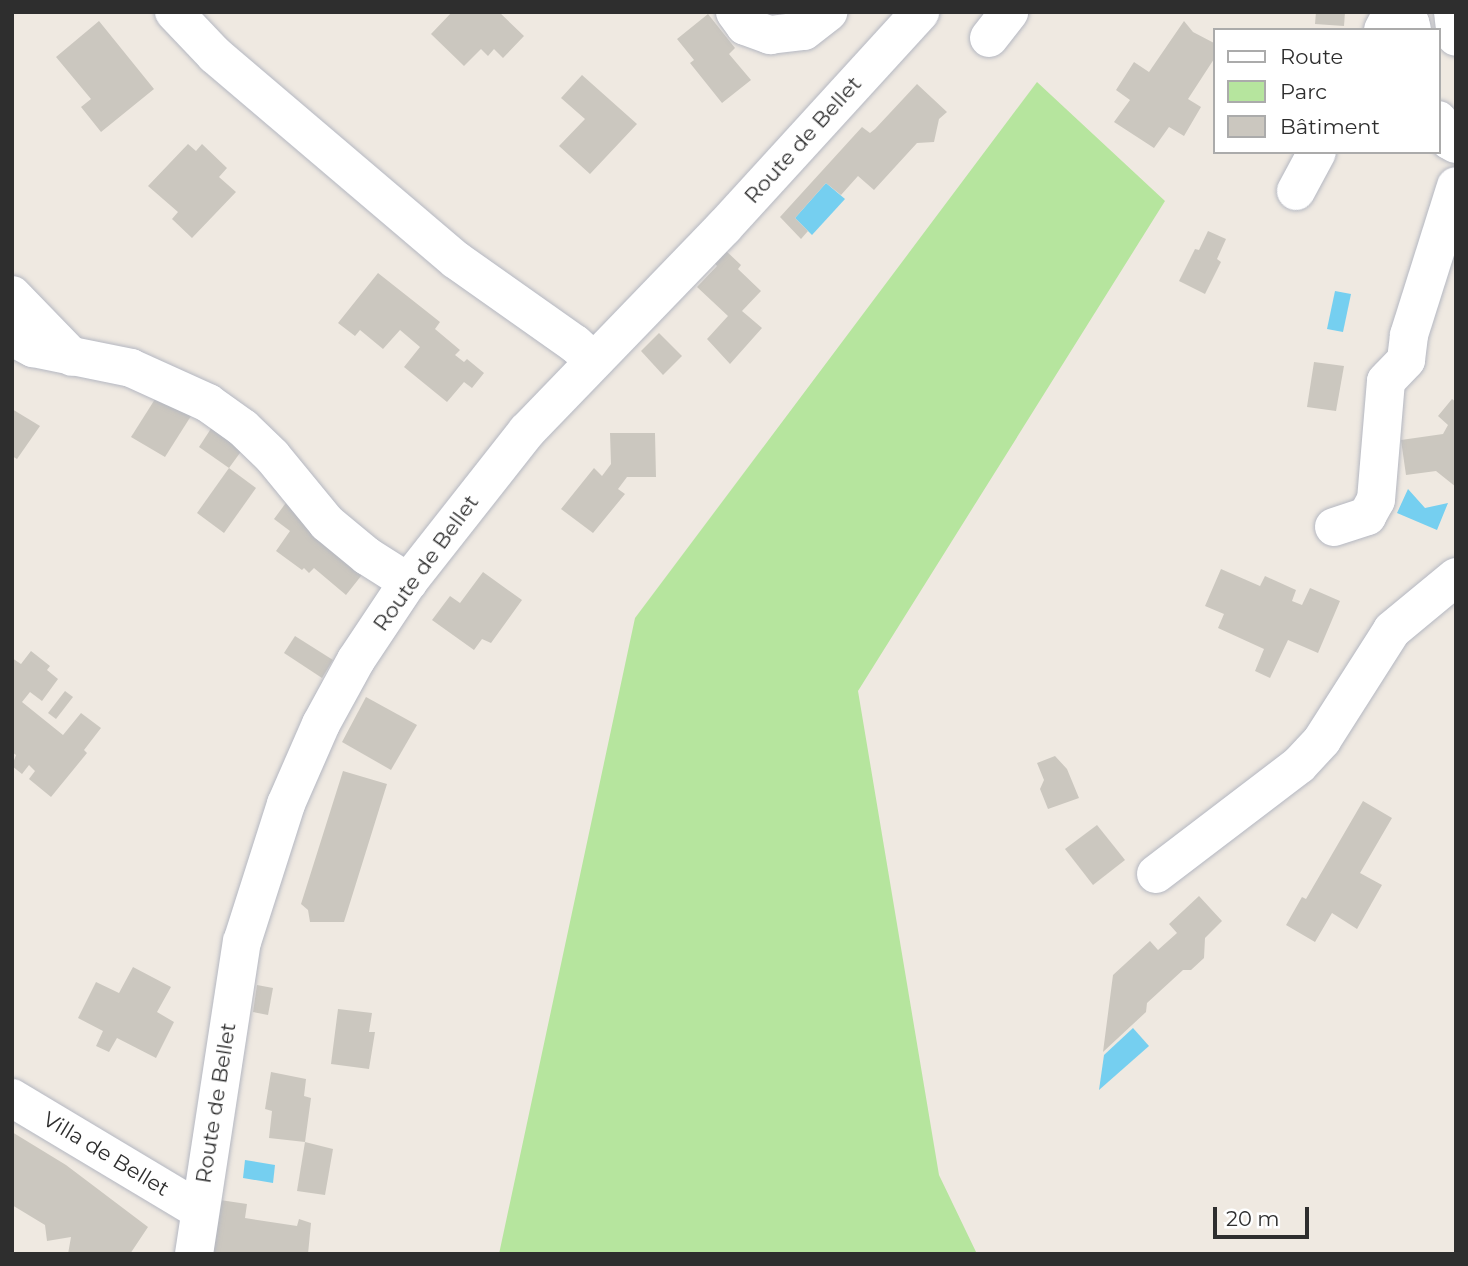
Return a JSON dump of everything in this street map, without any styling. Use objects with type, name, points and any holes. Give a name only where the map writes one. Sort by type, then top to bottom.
[{"type":"street","points":[[174,12],[215,55],[456,260],[575,344],[594,361]]},
{"type":"street","points":[[735,12],[745,26],[770,35],[804,31],[828,12]]},
{"type":"street","name":"Route de Bellet","points":[[191,1252],[242,942],[255,895],[286,804],[321,724],[356,660],[408,582],[527,431],[724,227],[920,12]]},
{"type":"street","points":[[1453,12],[1456,37]]},
{"type":"street","points":[[1383,28],[1392,13],[1410,23],[1411,28]]},
{"type":"street","points":[[1440,124],[1449,141],[1456,144]]},
{"type":"street","points":[[1296,191],[1316,154]]},
{"type":"street","points":[[1334,527],[1367,516],[1376,500],[1386,381],[1406,360],[1409,335],[1456,186]]},
{"type":"street","points":[[12,295],[72,357]]},
{"type":"street","points":[[12,337],[33,348],[131,368],[208,403],[243,428],[272,456],[327,523],[367,556],[408,582]]},
{"type":"street","points":[[1156,874],[1299,765],[1322,740],[1392,630],[1456,577]]},
{"type":"street","name":"Villa de Bellet","points":[[12,1098],[199,1210]]},
{"type":"green space","points":[[1037,82],[1165,201],[858,691],[939,1175],[977,1254],[499,1254],[635,618]]},
{"type":"water","points":[[826,183],[845,199],[812,235],[795,218]]},
{"type":"water","points":[[1335,291],[1351,294],[1343,332],[1327,329]]},
{"type":"water","points":[[1408,489],[1425,508],[1448,503],[1437,530],[1397,513]]},
{"type":"water","points":[[1133,1028],[1149,1046],[1099,1090],[1104,1055]]},
{"type":"water","points":[[245,1160],[275,1165],[273,1183],[243,1178]]},
{"type":"building","points":[[452,12],[499,12],[524,36],[503,58],[494,49],[488,56],[481,49],[464,66],[431,34]]},
{"type":"building","points":[[1316,12],[1345,12],[1344,26],[1315,24]]},
{"type":"building","points":[[708,14],[735,48],[729,54],[751,80],[722,103],[690,63],[694,60],[677,39]]},
{"type":"building","points":[[99,21],[154,89],[101,132],[81,107],[91,99],[56,57]]},
{"type":"building","points":[[1184,21],[1193,32],[1212,42],[1212,62],[1188,99],[1201,107],[1184,136],[1169,127],[1154,148],[1114,122],[1130,100],[1116,90],[1134,62],[1149,72]]},
{"type":"building","points":[[582,75],[637,124],[590,174],[559,146],[585,119],[561,98]]},
{"type":"building","points":[[917,84],[947,112],[939,119],[934,142],[917,143],[874,190],[858,176],[841,195],[826,183],[795,218],[808,231],[801,239],[780,217],[862,127],[870,133]]},
{"type":"building","points":[[188,144],[196,151],[202,144],[227,168],[219,177],[236,192],[192,238],[172,219],[178,212],[148,186]]},
{"type":"building","points":[[1208,231],[1226,239],[1217,259],[1221,262],[1205,294],[1179,281],[1195,249],[1199,250]]},
{"type":"building","points":[[724,249],[741,265],[738,269],[761,291],[742,311],[762,328],[730,364],[707,339],[728,316],[697,287],[717,266],[713,261]]},
{"type":"building","points":[[378,273],[440,322],[435,329],[460,350],[455,355],[464,362],[467,359],[484,373],[472,388],[464,382],[447,402],[404,367],[420,347],[400,330],[383,349],[360,330],[355,336],[338,323]]},
{"type":"building","points":[[659,333],[682,356],[663,375],[641,351]]},
{"type":"building","points":[[1314,362],[1344,366],[1336,411],[1307,407]]},
{"type":"building","points":[[157,396],[191,416],[165,457],[131,437]]},
{"type":"building","points":[[1452,399],[1456,402],[1456,487],[1436,471],[1406,475],[1401,440],[1443,434],[1448,425],[1438,416]]},
{"type":"building","points":[[12,409],[40,426],[17,459],[12,456]]},
{"type":"building","points":[[214,424],[245,446],[229,468],[199,447]]},
{"type":"building","points":[[610,433],[655,433],[656,477],[627,477],[618,489],[625,494],[593,533],[561,509],[594,468],[602,476],[611,464]]},
{"type":"building","points":[[229,468],[256,488],[224,533],[197,513]]},
{"type":"building","points":[[288,500],[365,571],[346,595],[314,568],[309,573],[304,568],[302,570],[276,551],[290,531],[274,519]]},
{"type":"building","points":[[1221,569],[1260,586],[1265,576],[1296,590],[1292,601],[1302,605],[1310,588],[1340,601],[1318,653],[1288,640],[1270,678],[1255,671],[1264,649],[1218,628],[1224,614],[1205,606]]},
{"type":"building","points":[[483,572],[522,600],[491,643],[482,639],[474,650],[432,620],[450,596],[460,603]]},
{"type":"building","points":[[295,636],[333,660],[322,678],[284,653]]},
{"type":"building","points":[[31,651],[50,666],[47,670],[58,679],[42,701],[30,692],[22,702],[63,735],[81,713],[101,728],[84,750],[87,753],[51,797],[29,779],[35,771],[29,765],[22,774],[12,766],[16,755],[12,752],[12,658],[21,664]]},
{"type":"building","points":[[65,691],[73,697],[56,719],[48,713]]},
{"type":"building","points":[[366,697],[417,725],[391,770],[342,742]]},
{"type":"building","points":[[1055,756],[1067,769],[1079,798],[1048,809],[1040,789],[1044,780],[1037,763]]},
{"type":"building","points":[[343,771],[387,784],[344,922],[310,922],[308,910],[301,904]]},
{"type":"building","points":[[1363,801],[1392,818],[1360,873],[1382,885],[1357,929],[1332,913],[1315,942],[1286,925],[1302,897],[1306,899]]},
{"type":"building","points":[[1097,825],[1125,860],[1093,885],[1065,849]]},
{"type":"building","points":[[1199,896],[1222,921],[1205,938],[1204,958],[1191,970],[1183,970],[1147,1003],[1146,1012],[1103,1052],[1113,975],[1150,941],[1158,950],[1177,933],[1169,924]]},
{"type":"building","points":[[133,967],[171,987],[157,1012],[174,1022],[156,1058],[117,1038],[109,1052],[96,1046],[103,1031],[78,1018],[96,982],[119,993]]},
{"type":"building","points":[[257,985],[273,988],[268,1015],[253,1012]]},
{"type":"building","points":[[338,1009],[372,1013],[369,1032],[375,1032],[369,1069],[331,1064]]},
{"type":"building","points":[[271,1072],[306,1079],[304,1096],[311,1098],[305,1142],[269,1138],[272,1111],[265,1109]]},
{"type":"building","points":[[12,1132],[66,1165],[148,1227],[130,1254],[68,1254],[71,1237],[47,1241],[45,1225],[12,1205]]},
{"type":"building","points":[[305,1142],[333,1149],[325,1195],[297,1191]]},
{"type":"building","points":[[220,1200],[247,1204],[245,1218],[297,1226],[299,1219],[311,1223],[308,1254],[212,1254]]}]
